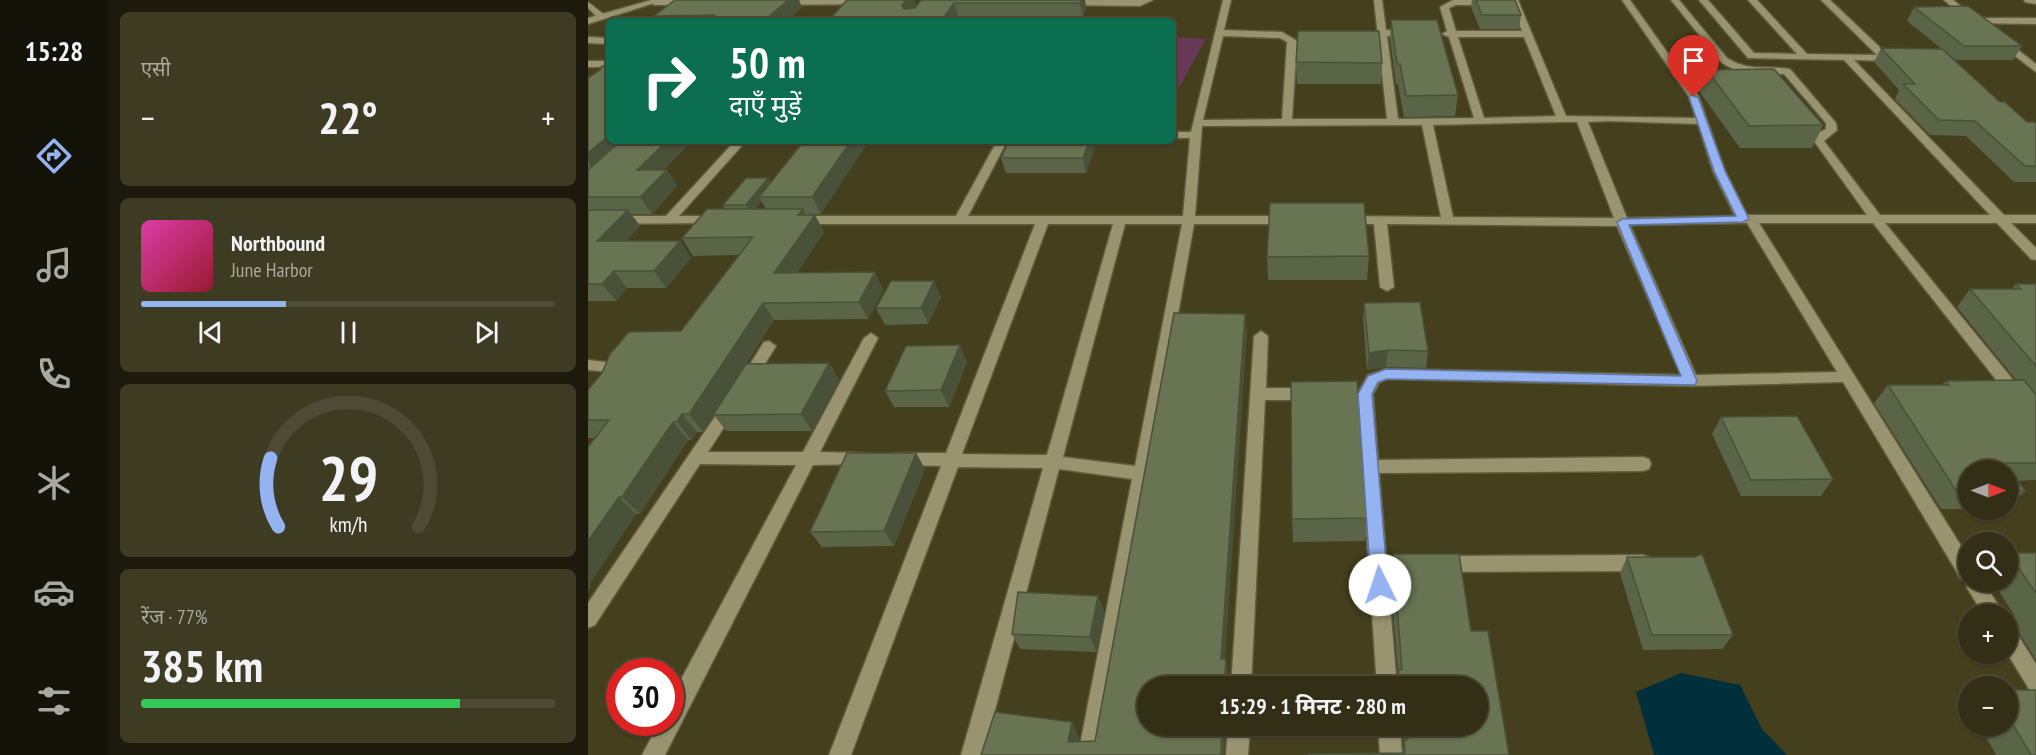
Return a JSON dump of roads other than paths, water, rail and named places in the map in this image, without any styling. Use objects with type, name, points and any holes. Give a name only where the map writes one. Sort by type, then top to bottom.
[{"type":"street","points":[[1060,0],[1059,2],[1140,3],[1149,0]]},
{"type":"street","points":[[1089,755],[1189,220],[1197,123],[1227,0]]},
{"type":"street","points":[[1377,0],[1393,122]]},
{"type":"street","points":[[1626,0],[1694,97],[1719,171],[1958,557]]},
{"type":"street","points":[[1675,0],[1731,66],[1740,70],[1787,71]]},
{"type":"street","points":[[1703,0],[1751,56],[1911,58]]},
{"type":"street","points":[[1752,0],[1805,57]]},
{"type":"street","points":[[1825,0],[1886,58]]},
{"type":"street","points":[[1948,0],[2036,69]]},
{"type":"street","points":[[2028,0],[2036,2]]},
{"type":"street","points":[[588,21],[657,1],[701,2]]},
{"type":"street","points":[[1480,121],[1444,7],[1448,4],[1514,1],[1563,120]]},
{"type":"street","points":[[769,2],[876,2]]},
{"type":"street","points":[[1974,21],[2036,21]]},
{"type":"street","points":[[1219,33],[1282,35],[1292,41],[1287,123]]},
{"type":"street","points":[[1382,33],[1423,34]]},
{"type":"street","points":[[1433,34],[1527,34]]},
{"type":"street","points":[[588,40],[606,41]]},
{"type":"street","points":[[1776,57],[1831,123],[1832,130],[1822,135],[1819,141],[1876,219],[2036,419]]},
{"type":"street","points":[[1847,58],[2036,256]]},
{"type":"street","points":[[588,64],[606,64]]},
{"type":"street","points":[[1197,123],[1642,118],[1701,121]]},
{"type":"street","points":[[1581,120],[1690,381]]},
{"type":"street","points":[[1427,122],[1448,220]]},
{"type":"street","points":[[1176,135],[1196,135]]},
{"type":"street","points":[[669,220],[738,144]]},
{"type":"street","points":[[960,220],[1000,144]]},
{"type":"street","points":[[1336,220],[1622,222],[1747,219],[2036,219]]},
{"type":"street","points":[[588,220],[733,220]]},
{"type":"street","points":[[789,220],[1303,220]]},
{"type":"street","points":[[840,755],[1043,220]]},
{"type":"street","points":[[972,755],[1120,220]]},
{"type":"street","points":[[1380,220],[1386,287]]},
{"type":"street","points":[[1242,676],[1261,336]]},
{"type":"street","points":[[684,695],[871,338]]},
{"type":"street","points":[[588,619],[698,458],[769,346]]},
{"type":"street","points":[[588,365],[617,368],[617,374],[611,384]]},
{"type":"street","points":[[1387,676],[1384,564],[1360,394],[1373,379],[1386,374],[1690,381],[1847,378]]},
{"type":"street","points":[[1258,394],[1330,394]]},
{"type":"street","points":[[698,458],[952,459],[1053,462],[1140,473]]},
{"type":"street","points":[[1372,467],[1643,464]]},
{"type":"street","points":[[1425,564],[1661,562]]},
{"type":"street","points":[[2018,653],[2036,682]]},
{"type":"street","points":[[653,755],[663,736]]},
{"type":"street","points":[[1237,755],[1238,736]]},
{"type":"street","points":[[1390,736],[1391,755]]},
{"type":"lane","points":[[588,4],[602,17]]},
{"type":"water","points":[[1681,673],[1740,685],[1762,729],[1787,755],[1654,755],[1636,692]]}]
